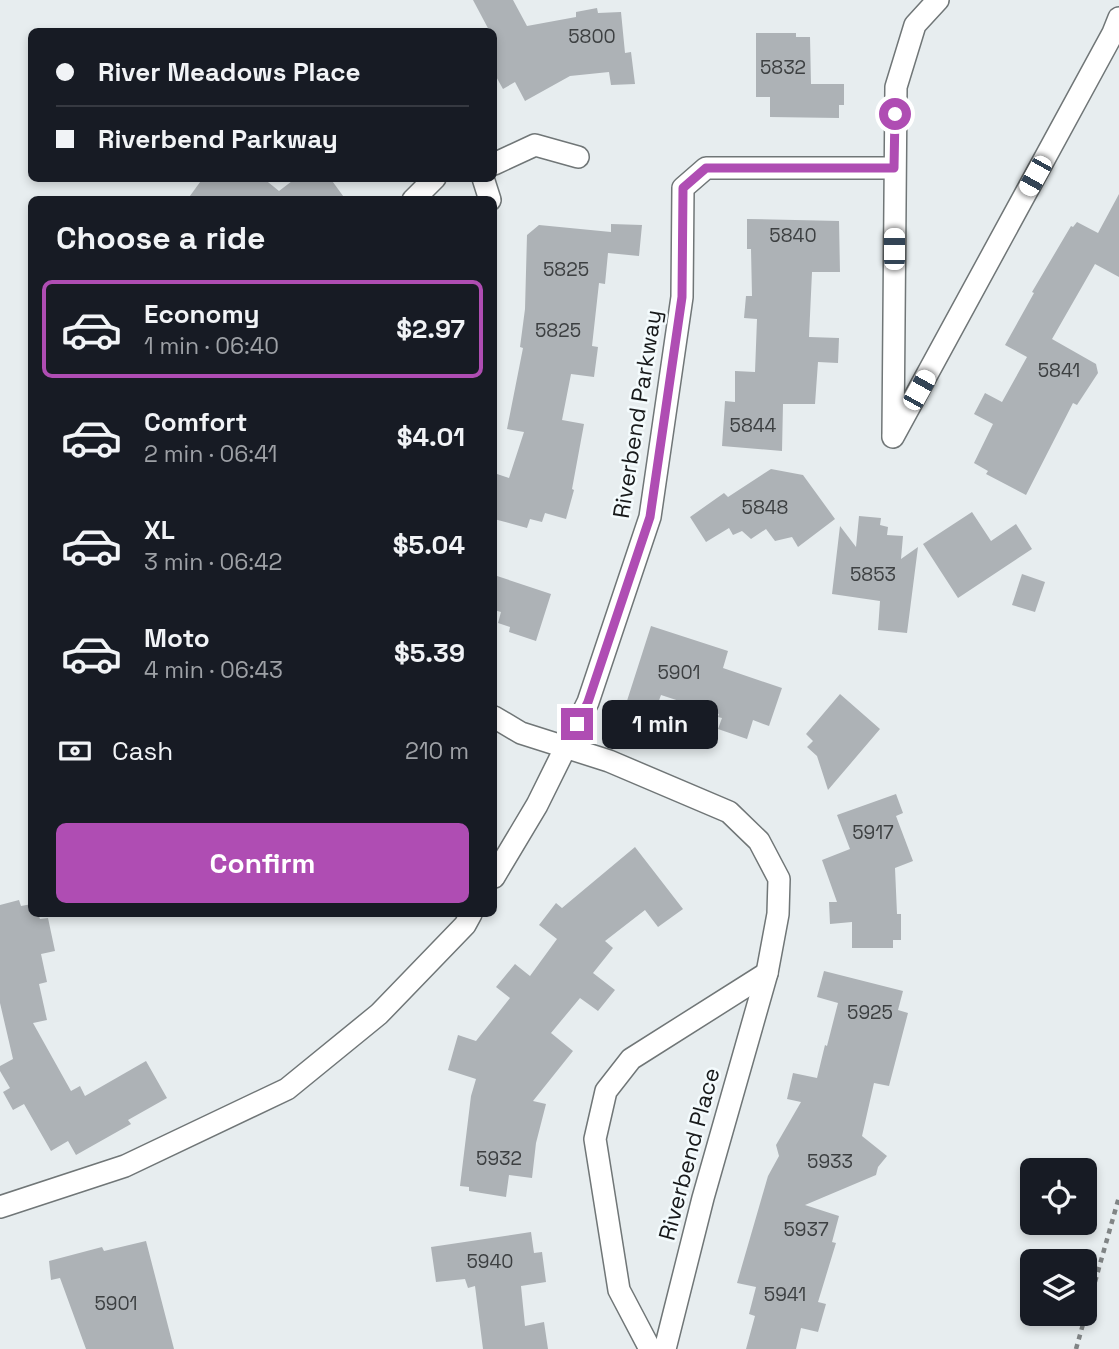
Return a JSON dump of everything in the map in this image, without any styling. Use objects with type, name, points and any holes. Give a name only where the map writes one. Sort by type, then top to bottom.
[{"type":"street","points":[[938,0],[915,25],[896,87],[893,437],[1119,18]]},
{"type":"street","points":[[497,163],[535,145],[578,157]]},
{"type":"street","name":"Riverbend Parkway","points":[[497,872],[537,805],[588,702],[650,517],[682,297],[683,188],[706,168],[894,168]]},
{"type":"street","points":[[417,196],[431,182]]},
{"type":"street","name":"Riverbend Place","points":[[497,719],[521,733],[609,761],[729,812],[759,841],[779,879],[778,914],[767,973],[703,1198],[665,1349]]},
{"type":"street","points":[[0,1207],[125,1166],[287,1089],[379,1014],[465,925],[469,917]]},
{"type":"street","points":[[650,1349],[619,1290],[595,1139],[606,1091],[631,1059],[767,973]]},
{"type":"path","points":[[1076,1349],[1119,1197]]},
{"type":"building","points":[[473,0],[513,0],[527,26],[576,17],[576,12],[597,8],[598,13],[621,12],[625,53],[631,52],[635,84],[611,85],[609,72],[570,76],[525,101],[515,82],[503,89],[497,78],[497,28],[488,28]]},
{"type":"building","points":[[756,33],[796,33],[796,37],[810,37],[811,84],[844,84],[844,105],[839,105],[839,118],[770,117],[770,97],[756,97]]},
{"type":"building","points":[[200,182],[268,182],[279,191],[291,182],[333,182],[343,196],[190,196]]},
{"type":"building","points":[[1119,194],[1119,277],[1095,264],[1052,339],[1096,364],[1098,373],[1077,405],[1073,403],[1026,495],[986,474],[988,471],[974,463],[993,424],[974,414],[985,393],[1002,402],[1027,357],[1005,345],[1071,226],[1077,222],[1098,233]]},
{"type":"building","points":[[747,219],[839,221],[840,272],[812,272],[809,337],[839,338],[838,363],[818,362],[815,404],[783,404],[782,451],[722,446],[725,401],[735,402],[735,371],[755,372],[757,319],[744,318],[746,296],[752,296]]},
{"type":"building","points":[[611,224],[642,225],[639,256],[608,253],[605,284],[599,283],[592,346],[598,347],[594,377],[571,374],[562,420],[584,424],[572,489],[574,490],[566,519],[545,513],[542,522],[530,519],[527,528],[497,520],[497,474],[509,478],[524,432],[507,429],[523,348],[520,347],[525,309],[527,235],[539,225],[611,232]]},
{"type":"building","points":[[771,469],[803,475],[835,519],[798,547],[792,537],[775,541],[766,529],[751,539],[742,531],[733,535],[729,528],[706,542],[690,517],[724,493],[728,497]]},
{"type":"building","points":[[972,512],[991,541],[1016,524],[1032,549],[958,598],[923,544]]},
{"type":"building","points":[[859,516],[881,518],[880,525],[888,527],[887,535],[903,536],[901,559],[918,547],[907,633],[878,630],[880,601],[832,594],[840,526],[856,547]]},
{"type":"building","points":[[1022,574],[1045,582],[1035,612],[1012,605]]},
{"type":"building","points":[[497,576],[551,594],[536,641],[509,632],[510,627],[498,623],[501,612],[497,611]]},
{"type":"building","points":[[651,626],[728,651],[723,668],[782,688],[769,726],[753,720],[747,739],[718,729],[722,718],[718,717],[719,714],[661,695],[653,717],[625,707]]},
{"type":"building","points":[[840,694],[880,729],[828,790],[817,756],[807,747],[813,741],[806,734]]},
{"type":"building","points":[[896,794],[903,813],[896,816],[913,861],[895,868],[897,914],[901,914],[901,940],[893,940],[893,948],[852,948],[852,922],[830,924],[829,902],[837,902],[822,860],[850,849],[837,815]]},
{"type":"building","points":[[635,847],[683,909],[658,927],[645,910],[605,941],[613,948],[593,973],[615,990],[598,1011],[580,998],[551,1033],[573,1051],[533,1101],[546,1104],[536,1143],[532,1178],[509,1175],[506,1197],[469,1191],[469,1187],[460,1186],[471,1096],[476,1079],[448,1070],[458,1035],[476,1041],[510,998],[496,987],[515,964],[530,976],[557,939],[539,925],[556,903],[562,908]]},
{"type":"building","points":[[19,900],[21,906],[28,905],[28,917],[48,918],[55,951],[41,954],[47,982],[39,984],[47,1020],[33,1023],[71,1091],[80,1086],[85,1096],[146,1061],[167,1098],[128,1120],[131,1124],[76,1155],[68,1141],[51,1151],[24,1104],[13,1110],[3,1092],[10,1088],[0,1066],[13,1059],[0,1003],[0,905]]},
{"type":"building","points":[[824,971],[903,991],[898,1010],[908,1013],[889,1086],[874,1083],[862,1136],[887,1156],[878,1167],[876,1175],[805,1205],[839,1216],[832,1242],[836,1243],[818,1302],[826,1304],[818,1332],[801,1328],[796,1349],[746,1349],[755,1316],[749,1314],[756,1287],[737,1283],[768,1176],[779,1156],[776,1145],[801,1102],[787,1099],[793,1073],[817,1078],[825,1045],[827,1046],[838,1003],[817,997]]},
{"type":"building","points":[[531,1232],[534,1253],[542,1252],[546,1282],[521,1286],[525,1326],[544,1322],[548,1349],[483,1349],[475,1286],[468,1288],[465,1279],[436,1282],[431,1247]]},
{"type":"building","points":[[146,1241],[174,1349],[86,1349],[60,1278],[51,1280],[49,1261],[102,1247],[104,1251]]},
{"type":"route","points":[[577,724],[588,702],[650,517],[682,297],[683,188],[706,168],[894,168],[895,114]]}]
